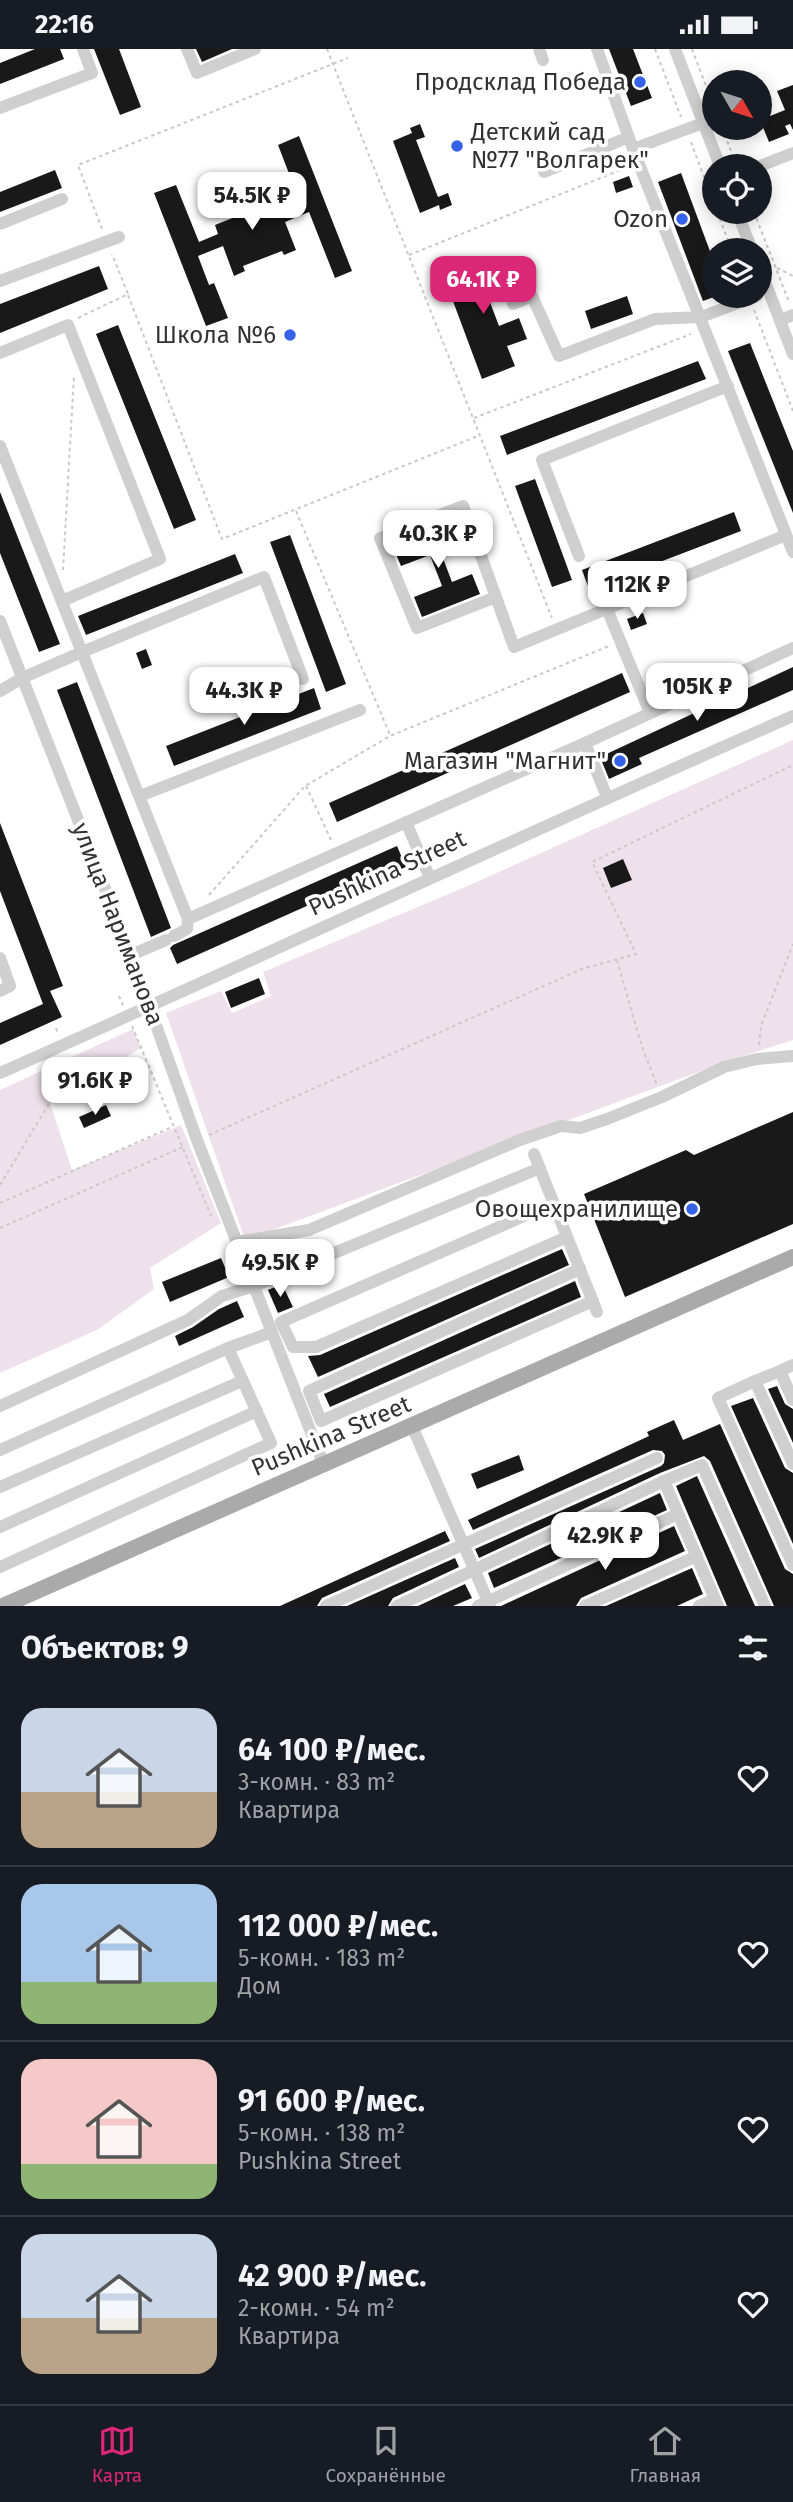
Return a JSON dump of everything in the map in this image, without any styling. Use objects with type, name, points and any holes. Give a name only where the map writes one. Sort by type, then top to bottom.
[{"type":"main road","name":"Pushkina Street","points":[[3,1606],[793,1257]]},
{"type":"street","points":[[0,108],[92,73],[83,49]]},
{"type":"street","points":[[187,49],[197,73],[255,49]]},
{"type":"street","points":[[597,49],[631,143],[793,552]]},
{"type":"street","points":[[675,49],[702,120]]},
{"type":"street","points":[[544,172],[702,123]]},
{"type":"street","points":[[772,161],[793,153]]},
{"type":"street","points":[[0,224],[62,199]]},
{"type":"street","points":[[0,281],[113,239]]},
{"type":"street","points":[[513,304],[532,296],[559,356],[654,319],[703,322],[732,308]]},
{"type":"street","points":[[770,308],[780,320],[793,354]]},
{"type":"street","points":[[780,320],[793,313]]},
{"type":"street","points":[[0,352],[68,325],[160,559],[62,601]]},
{"type":"street","points":[[579,556],[542,460],[728,386]]},
{"type":"street","points":[[0,446],[188,919],[187,929],[131,955]]},
{"type":"street","points":[[496,597],[417,628],[380,538],[463,506],[496,597],[514,647],[786,535]]},
{"type":"street","points":[[0,691],[22,678],[82,652],[264,577],[303,679]]},
{"type":"street","points":[[607,609],[649,713]]},
{"type":"street","name":"улица Нариманова","points":[[0,621],[151,1007],[197,1140],[323,1463]]},
{"type":"street","points":[[188,919],[793,648]]},
{"type":"street","points":[[140,796],[360,710]]},
{"type":"street","name":"Pushkina Street","points":[[0,1073],[151,1007],[607,797],[793,716]]},
{"type":"street","points":[[585,743],[607,797]]},
{"type":"street","points":[[406,822],[430,879]]},
{"type":"street","points":[[0,958],[10,986],[0,991]]},
{"type":"street","points":[[237,1242],[309,1230],[520,1140],[561,1126],[580,1128],[662,1097],[724,1066],[757,1059],[793,1056]]},
{"type":"street","points":[[534,1154],[554,1203],[595,1307],[321,1421],[309,1391],[580,1269]]},
{"type":"street","points":[[0,1406],[188,1320],[222,1296],[254,1286],[540,1168]]},
{"type":"street","points":[[293,1347],[281,1322],[554,1203]]},
{"type":"street","points":[[280,1352],[293,1347],[316,1347],[567,1237]]},
{"type":"street","points":[[0,1450],[228,1348],[272,1332]]},
{"type":"street","points":[[0,1567],[271,1443],[228,1348]]},
{"type":"street","points":[[793,1365],[718,1398],[793,1565]]},
{"type":"street","points":[[780,1371],[793,1400]]},
{"type":"street","points":[[0,1487],[242,1381]]},
{"type":"street","points":[[755,1381],[793,1464]]},
{"type":"street","points":[[0,1527],[257,1411]]},
{"type":"street","points":[[412,1426],[475,1571],[485,1604],[678,1514]]},
{"type":"street","points":[[326,1606],[657,1458]]},
{"type":"street","points":[[397,1606],[702,1465],[765,1606]]},
{"type":"street","points":[[664,1481],[717,1602],[699,1606]]},
{"type":"street","points":[[585,1606],[696,1556]]},
{"type":"path","points":[[327,49],[557,629]]},
{"type":"path","points":[[691,49],[702,77]]},
{"type":"path","points":[[348,58],[78,165],[113,239],[128,295],[222,539],[480,435]]},
{"type":"path","points":[[409,255],[639,163]]},
{"type":"path","points":[[759,224],[793,313]]},
{"type":"path","points":[[776,267],[793,275]]},
{"type":"path","points":[[78,318],[128,295]]},
{"type":"path","points":[[763,308],[793,411]]},
{"type":"path","points":[[473,418],[703,322]]},
{"type":"path","points":[[63,574],[75,371]]},
{"type":"path","points":[[295,509],[390,736]]},
{"type":"path","points":[[206,898],[305,786],[390,736],[613,644]]},
{"type":"path","points":[[0,1228],[582,969],[636,954],[592,862],[793,765]]},
{"type":"path","points":[[305,786],[337,853]]},
{"type":"path","points":[[757,1059],[761,1026],[793,944]]},
{"type":"path","points":[[617,959],[642,1047],[662,1097]]},
{"type":"path","points":[[119,996],[212,1218]]},
{"type":"path","points":[[0,1185],[70,1069],[56,1028]]},
{"type":"path","points":[[0,1202],[174,1126]]},
{"type":"shaded area","points":[[793,740],[793,1040],[728,1061],[245,1240],[166,1013],[221,991],[232,1013],[271,996],[263,972],[463,888]]},
{"type":"shaded area","points":[[133,1029],[141,1048],[50,1103],[72,1170],[181,1125],[221,1223],[150,1268],[154,1289],[97,1330],[0,1373],[0,1090]]},
{"type":"building","points":[[35,49],[60,49],[64,59],[0,84],[0,63]]},
{"type":"building","points":[[94,49],[119,49],[141,107],[120,115]]},
{"type":"building","points":[[196,49],[232,49],[202,62]]},
{"type":"building","points":[[609,49],[633,49],[652,98],[631,106]]},
{"type":"building","points":[[793,85],[793,130],[790,124],[785,126],[789,134],[769,142],[768,140],[772,140],[772,115],[785,110],[777,91]]},
{"type":"building","points":[[420,124],[425,137],[416,140],[438,197],[448,193],[452,205],[440,210],[439,205],[420,213],[393,141],[412,133],[410,128]]},
{"type":"building","points":[[299,136],[352,271],[335,278],[309,212],[285,222],[296,250],[284,255],[282,251],[243,266],[245,271],[234,276],[223,246],[198,256],[209,285],[214,283],[228,318],[206,326],[154,193],[176,185],[199,242],[218,234],[215,225],[275,201],[279,210],[300,202],[278,145]]},
{"type":"building","points":[[55,170],[62,188],[0,212],[0,192]]},
{"type":"building","points":[[681,173],[705,238],[702,238],[702,298],[658,182]]},
{"type":"building","points":[[629,176],[633,187],[616,193],[613,182]]},
{"type":"building","points":[[473,257],[480,275],[499,268],[507,290],[488,297],[499,326],[519,318],[527,339],[507,346],[515,366],[482,379],[441,269]]},
{"type":"building","points":[[99,266],[108,289],[0,333],[0,304]]},
{"type":"building","points":[[627,296],[633,314],[591,329],[585,311]]},
{"type":"building","points":[[118,325],[196,520],[174,529],[96,334]]},
{"type":"building","points":[[750,343],[793,451],[793,513],[728,351]]},
{"type":"building","points":[[698,361],[706,379],[507,455],[500,436]]},
{"type":"building","points":[[535,479],[572,580],[552,587],[515,486]]},
{"type":"building","points":[[0,492],[60,644],[39,652],[0,553]]},
{"type":"building","points":[[734,512],[741,531],[589,589],[582,570]]},
{"type":"building","points":[[453,524],[462,545],[441,553],[452,582],[472,574],[480,594],[422,617],[414,597],[442,586],[430,555],[401,566],[393,547]]},
{"type":"building","points":[[290,535],[346,684],[326,692],[270,542]]},
{"type":"building","points":[[235,554],[243,573],[86,635],[78,616]]},
{"type":"building","points":[[643,613],[647,624],[631,630],[627,619]]},
{"type":"building","points":[[146,649],[152,665],[142,669],[136,653]]},
{"type":"building","points":[[793,667],[793,690],[639,758],[642,764],[609,779],[600,757]]},
{"type":"building","points":[[622,673],[630,692],[337,822],[329,803]]},
{"type":"building","points":[[77,682],[171,928],[151,937],[57,690]]},
{"type":"building","points":[[314,688],[321,709],[174,766],[166,746]]},
{"type":"building","points":[[0,823],[63,986],[50,991],[62,1017],[0,1045],[0,1023],[43,1004],[0,891]]},
{"type":"building","points":[[397,846],[406,867],[376,880],[374,876],[177,964],[170,948],[173,945]]},
{"type":"building","points":[[623,859],[632,880],[611,888],[603,868]]},
{"type":"building","points":[[259,978],[265,994],[231,1008],[225,992]]},
{"type":"building","points":[[106,1105],[111,1116],[84,1128],[79,1117]]},
{"type":"building","name":"Овощехранилище","points":[[793,1112],[793,1224],[625,1297],[584,1194],[686,1150],[694,1155]]},
{"type":"building","points":[[562,1249],[569,1265],[318,1377],[308,1356],[320,1355]]},
{"type":"building","points":[[221,1258],[229,1277],[170,1302],[162,1282]]},
{"type":"building","points":[[575,1281],[581,1297],[330,1407],[324,1394]]},
{"type":"building","points":[[282,1284],[293,1307],[278,1313],[268,1290]]},
{"type":"building","points":[[237,1301],[244,1317],[179,1346],[175,1336]]},
{"type":"building","points":[[777,1386],[785,1404],[793,1409],[793,1443],[768,1389]]},
{"type":"building","points":[[753,1398],[785,1468],[793,1473],[793,1544],[731,1406]]},
{"type":"building","points":[[674,1420],[683,1440],[720,1424],[785,1569],[793,1574],[793,1606],[774,1606],[710,1461],[704,1456],[660,1473],[479,1558],[475,1549],[661,1466],[665,1455],[662,1451],[653,1450],[473,1530],[468,1520],[649,1436],[647,1432]]},
{"type":"building","points":[[519,1455],[524,1470],[477,1489],[471,1474]]},
{"type":"building","points":[[697,1476],[755,1606],[727,1606],[676,1486]]},
{"type":"building","points":[[660,1493],[667,1510],[494,1588],[488,1573]]},
{"type":"building","points":[[674,1526],[685,1551],[581,1598],[576,1606],[501,1606]]},
{"type":"building","points":[[445,1531],[450,1541],[322,1598],[317,1606],[280,1606]]},
{"type":"building","points":[[455,1558],[459,1567],[393,1598],[388,1606],[347,1606]]},
{"type":"building","points":[[692,1568],[703,1594],[677,1606],[606,1606]]},
{"type":"building","points":[[465,1584],[472,1598],[453,1606],[418,1606]]},
{"type":"place","name":"Продсклад Победа","points":[[640,82]]},
{"type":"place","name":"Детский сад №77 \"Волгарек\"","points":[[457,146]]},
{"type":"place","name":"Ozon","points":[[682,219]]},
{"type":"place","name":"Школа №6","points":[[290,335]]},
{"type":"place","name":"Магазин \"Магнит\"","points":[[620,761]]},
{"type":"place","name":"Овощехранилище","points":[[692,1209]]}]
